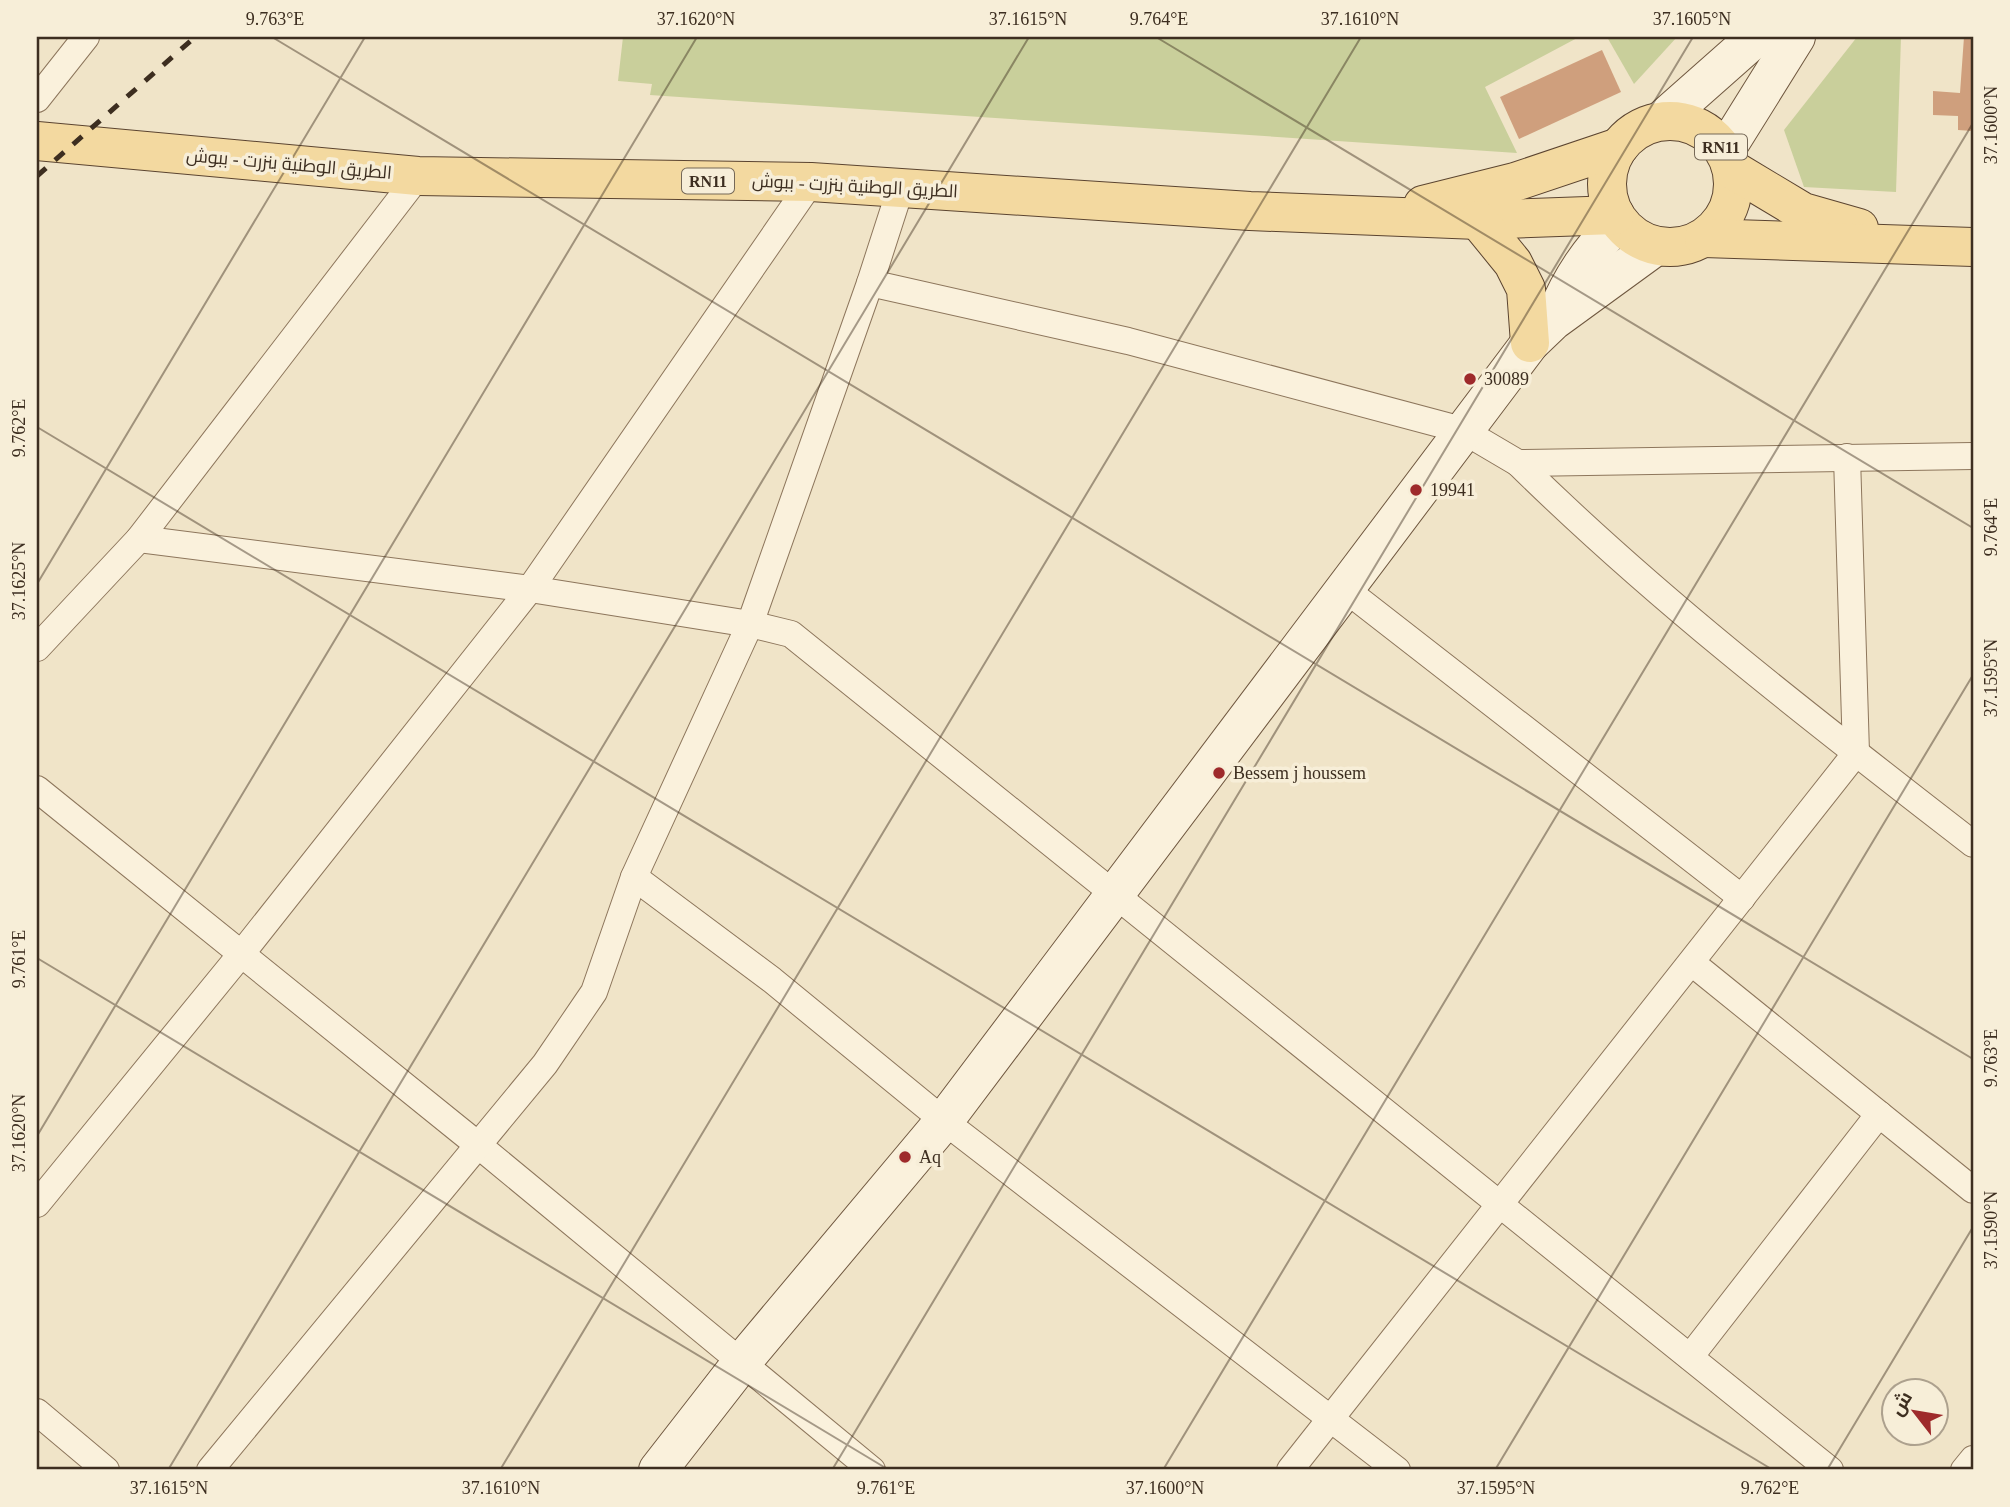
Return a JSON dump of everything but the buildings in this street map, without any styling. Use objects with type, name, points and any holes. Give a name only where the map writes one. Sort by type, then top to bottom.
[{"type":"main road","name":"RN11","points":[[1619,147],[1637,130],[1661,121],[1685,122],[1708,132],[1728,160],[1803,212],[1916,243]]},
{"type":"main road","name":"الطريق الوطنية بنزرت - ببوش","points":[[37,141],[418,176],[811,183],[1250,211],[1478,220],[1616,218]]},
{"type":"main road","name":"الطريق الوطنية بنزرت - ببوش","points":[[1380,216],[1515,182],[1619,147]]},
{"type":"main road","points":[[1619,147],[1609,169],[1608,192],[1616,218],[1640,240],[1656,246]]},
{"type":"main road","name":"RN11","points":[[1704,238],[1722,221],[1732,198],[1728,160]]},
{"type":"main road","points":[[1478,220],[1513,263],[1542,332]]},
{"type":"main road","name":"RN11","points":[[1656,246],[1680,247],[1704,238],[1973,247]]},
{"type":"street","points":[[37,99],[86,37]]},
{"type":"street","points":[[1661,121],[1756,37]]},
{"type":"street","points":[[1728,160],[1796,37]]},
{"type":"street","points":[[37,648],[139,539],[418,176]]},
{"type":"street","points":[[37,1204],[242,953],[530,589],[811,183]]},
{"type":"street","points":[[210,1470],[545,1064],[594,992],[634,877],[750,624],[901,187]]},
{"type":"street","points":[[657,1470],[742,1362],[944,1121],[1462,430],[1542,332],[1588,253],[1616,218]]},
{"type":"street","points":[[1542,332],[1656,246]]},
{"type":"street","points":[[870,283],[1128,341],[1462,430],[1518,463],[1566,510],[1660,592],[1856,753],[1973,844]]},
{"type":"street","points":[[1518,463],[1973,456]]},
{"type":"street","points":[[1290,1470],[1856,753],[1847,457]]},
{"type":"street","points":[[139,539],[530,589],[750,624],[790,634],[1830,1470]]},
{"type":"street","points":[[1345,589],[1742,898]]},
{"type":"street","points":[[37,789],[478,1145],[872,1470]]},
{"type":"street","points":[[634,877],[772,980],[944,1121],[1397,1470]]},
{"type":"street","points":[[1692,963],[1973,1190]]},
{"type":"street","points":[[1690,1357],[1879,1114]]},
{"type":"street","points":[[37,1412],[106,1470]]},
{"type":"street","points":[[1964,1470],[1973,1460]]},
{"type":"green space","points":[[623,37],[1579,37],[1485,87],[1517,153],[650,95],[652,84],[618,81]]},
{"type":"green space","points":[[1607,37],[1677,37],[1634,84]]},
{"type":"green space","points":[[1857,37],[1901,37],[1896,192],[1804,187],[1784,130]]},
{"type":"railway","points":[[37,176],[195,37]]},
{"type":"place","name":"30089","points":[[1470,379]]},
{"type":"place","name":"19941","points":[[1416,490]]},
{"type":"place","name":"Bessem j houssem","points":[[1219,773]]},
{"type":"place","name":"Aq","points":[[905,1157]]}]
